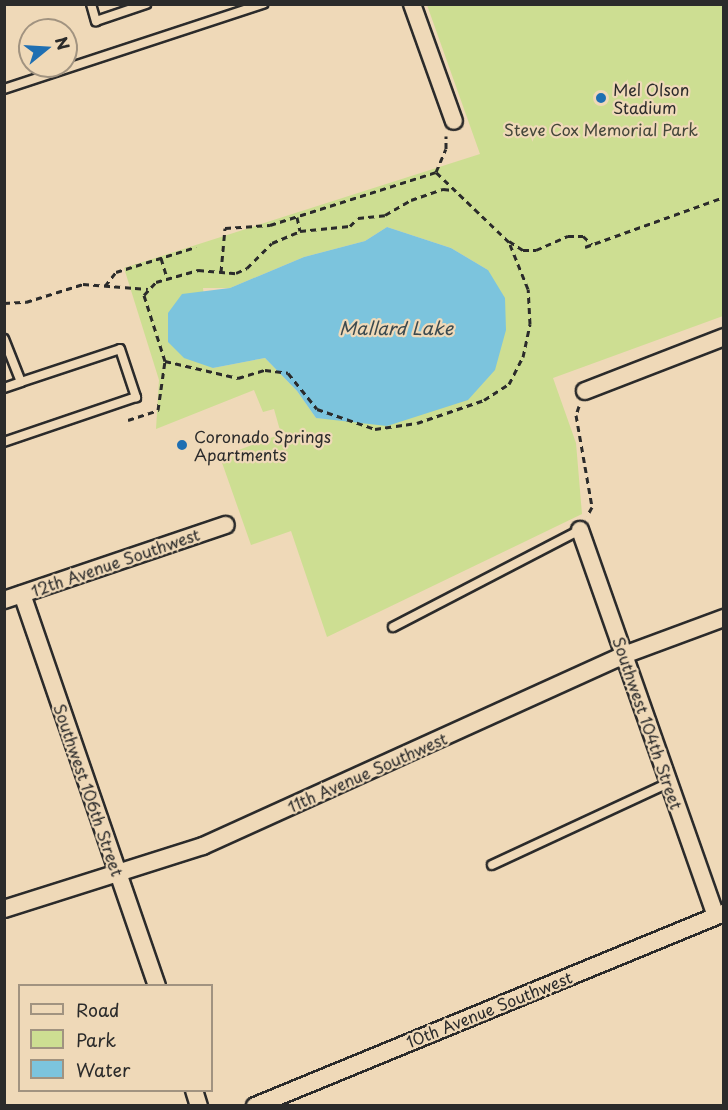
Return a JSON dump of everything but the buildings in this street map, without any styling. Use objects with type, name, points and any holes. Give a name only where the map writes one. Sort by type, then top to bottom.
[{"type":"street","points":[[412,4],[449,124]]},
{"type":"street","points":[[585,391],[723,337]]},
{"type":"street","name":"12th Avenue Southwest","points":[[4,600],[226,525]]},
{"type":"street","name":"Southwest 104th Street","points":[[580,531],[669,783],[720,914]]},
{"type":"street","name":"Southwest 106th Street","points":[[22,594],[156,984]]},
{"type":"street","name":"11th Avenue Southwest","points":[[4,909],[117,871],[203,846],[624,655],[723,618]]},
{"type":"street","name":"10th Avenue Southwest","points":[[255,1106],[720,914]]},
{"type":"lane","points":[[91,4],[96,21],[146,4]]},
{"type":"lane","points":[[4,89],[263,4]]},
{"type":"lane","points":[[6,339],[21,382]]},
{"type":"lane","points":[[4,388],[120,349],[136,397],[4,442]]},
{"type":"lane","points":[[393,627],[580,531]]},
{"type":"lane","points":[[492,865],[669,783]]},
{"type":"path","points":[[221,272],[225,228],[270,225],[436,172],[446,149],[449,124]]},
{"type":"path","points":[[436,172],[509,242],[524,250],[536,250],[568,236],[583,236],[592,244]]},
{"type":"path","points":[[4,303],[26,302],[82,284],[148,289],[167,278],[198,270],[236,273],[248,268],[272,243],[300,231],[350,226],[358,218],[385,215],[422,197],[454,190]]},
{"type":"path","points":[[585,247],[723,197]]},
{"type":"path","points":[[297,217],[300,231]]},
{"type":"path","points":[[165,361],[238,378],[264,370],[288,373],[317,409],[375,429],[417,423],[473,404],[509,384],[523,357],[530,299],[509,242]]},
{"type":"path","points":[[105,285],[116,272],[196,247]]},
{"type":"path","points":[[161,258],[167,278]]},
{"type":"path","points":[[128,420],[158,410],[165,361],[145,302],[148,289]]},
{"type":"path","points":[[580,531],[592,507],[576,415],[585,391]]},
{"type":"green space","name":"Steve Cox Memorial Park","points":[[427,5],[723,5],[723,316],[553,378],[576,443],[582,514],[327,637],[291,531],[251,545],[220,457],[281,434],[274,409],[263,412],[254,390],[156,429],[159,380],[124,268],[480,154]],"holes":[[[387,227],[451,248],[488,270],[350,420],[316,418],[297,391],[265,358],[213,368],[203,288],[230,288],[304,257],[365,241]]]},
{"type":"water","name":"Mallard Lake","points":[[387,227],[451,248],[488,270],[505,298],[506,330],[495,370],[468,400],[387,426],[316,418],[297,391],[265,358],[213,368],[184,358],[168,342],[168,313],[182,294],[230,288],[304,257],[365,241]]},
{"type":"place","name":"Mel Olson Stadium","points":[[601,98]]},
{"type":"place","name":"Coronado Springs Apartments","points":[[182,445]]}]
